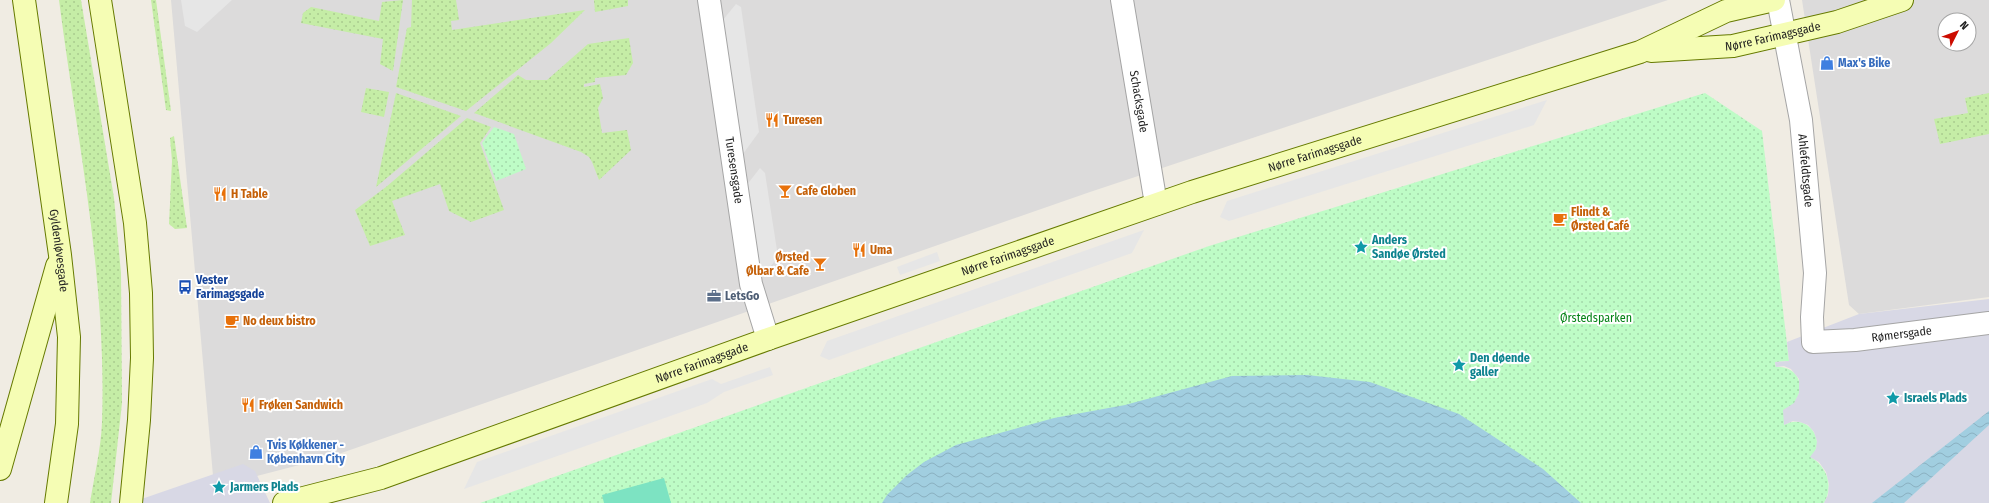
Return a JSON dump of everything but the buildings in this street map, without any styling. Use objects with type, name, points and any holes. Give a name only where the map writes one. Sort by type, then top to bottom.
[{"type":"street","name":"Gyldenløvesgade","points":[[24,0],[60,255],[69,336],[67,424],[56,503]]},
{"type":"street","points":[[100,0],[134,223],[141,293],[142,358],[139,420],[131,503]]},
{"type":"street","name":"Turesensgade","points":[[709,0],[751,284],[768,339]]},
{"type":"street","name":"Schacksgade","points":[[1122,0],[1156,204]]},
{"type":"street","name":"Nørre Farimagsgade","points":[[284,503],[381,478],[768,339],[1156,204],[1640,52],[1726,11],[1774,0]]},
{"type":"street","name":"Ahlefeldtsgade","points":[[1778,0],[1801,120],[1815,273],[1812,318],[1813,342]]},
{"type":"street","name":"Nørre Farimagsgade","points":[[1640,52],[1733,46],[1836,22],[1902,0]]},
{"type":"street","points":[[0,469],[60,255]]},
{"type":"street","name":"Rømersgade","points":[[1813,342],[1855,340],[1989,323]]},
{"type":"street","name":"Nørre Farimagsgade","points":[[333,503],[381,478]]},
{"type":"shaded area","points":[[171,0],[1668,0],[1090,192],[330,457],[214,487]]},
{"type":"shaded area","points":[[181,0],[232,0],[197,32],[185,26]]},
{"type":"shaded area","points":[[1802,0],[1989,0],[1989,297],[1859,314],[1849,305]]},
{"type":"shaded area","points":[[736,4],[741,7],[759,132],[743,154],[722,21]]},
{"type":"shaded area","points":[[1547,100],[1534,125],[1229,221],[1220,217],[1227,201]]},
{"type":"shaded area","points":[[760,168],[765,173],[778,257],[766,272],[759,268],[746,186]]},
{"type":"shaded area","points":[[1144,230],[1132,253],[829,360],[820,356],[827,341]]},
{"type":"shaded area","points":[[937,252],[940,261],[900,275],[897,267]]},
{"type":"shaded area","name":"Israels Plads","points":[[1989,299],[1989,503],[1824,503],[1828,495],[1829,484],[1826,472],[1819,462],[1810,457],[1816,449],[1817,441],[1814,432],[1808,425],[1800,422],[1793,421],[1784,425],[1783,410],[1794,403],[1799,393],[1799,379],[1791,369],[1784,366],[1776,367],[1775,362],[1789,361],[1787,342],[1859,314]]},
{"type":"shaded area","points":[[770,367],[773,375],[724,392],[707,403],[464,489],[477,462],[712,379],[721,384]]},
{"type":"shaded area","name":"Jarmers Plads","points":[[243,464],[255,471],[270,503],[130,503]]},
{"type":"green space","points":[[59,0],[81,0],[114,198],[121,273],[122,403],[111,503],[90,503],[99,453],[102,422],[100,316],[89,210]]},
{"type":"green space","points":[[151,0],[156,0],[171,111],[166,110]]},
{"type":"green space","points":[[403,0],[393,71],[380,64],[383,39],[301,23],[303,13],[311,7],[379,21],[382,2]]},
{"type":"green space","points":[[412,0],[456,0],[459,20],[451,21],[452,30],[585,10],[551,43],[466,111],[396,87],[407,28],[411,27]]},
{"type":"green space","points":[[594,0],[628,0],[628,6],[595,12]]},
{"type":"green space","points":[[629,38],[633,63],[626,75],[595,78],[595,82],[584,84],[584,87],[600,84],[603,98],[598,108],[602,133],[627,130],[631,150],[599,180],[589,157],[581,152],[474,113],[518,75],[526,80],[547,80],[588,44]]},
{"type":"green space","points":[[366,88],[389,92],[384,117],[361,112]]},
{"type":"green space","points":[[396,93],[461,116],[376,187]]},
{"type":"green space","name":"Ørstedsparken","points":[[1705,93],[1762,131],[1789,361],[1775,362],[1776,367],[1786,368],[1795,373],[1800,387],[1796,401],[1784,425],[1792,422],[1803,423],[1812,429],[1815,434],[1817,444],[1816,450],[1811,457],[1817,461],[1825,471],[1827,477],[1828,490],[1824,503],[480,503],[1209,246]]},
{"type":"green space","points":[[1989,93],[1989,134],[1940,144],[1934,119],[1968,113],[1965,98]]},
{"type":"green space","points":[[467,118],[491,127],[480,143],[504,210],[471,222],[449,211],[440,184],[392,201],[405,235],[370,246],[355,210],[386,187]]},
{"type":"green space","points":[[494,127],[514,134],[526,169],[496,181],[482,143]]},
{"type":"green space","points":[[174,136],[187,228],[175,229],[169,224],[172,161],[170,138]]},
{"type":"green space","points":[[664,478],[671,503],[604,503],[602,495]]},
{"type":"water","points":[[1307,375],[1370,382],[1459,414],[1543,469],[1581,503],[882,503],[887,495],[907,475],[924,462],[956,445],[1054,418],[1125,405],[1232,376]]},
{"type":"water","points":[[1989,411],[1989,425],[1904,503],[1872,503]]},
{"type":"place","name":"Max's Bike","points":[[1827,63]]},
{"type":"place","name":"Turesen","points":[[772,120]]},
{"type":"place","name":"Cafe Globen","points":[[785,191]]},
{"type":"place","name":"H Table","points":[[220,194]]},
{"type":"place","name":"Flindt & Ørsted Café","points":[[1560,219]]},
{"type":"place","name":"Anders Sandøe Ørsted","points":[[1361,247]]},
{"type":"place","name":"Uma","points":[[859,250]]},
{"type":"place","name":"Ørsted Ølbar & Cafe","points":[[820,264]]},
{"type":"place","name":"Vester Farimagsgade","points":[[185,287]]},
{"type":"place","name":"LetsGo","points":[[714,296]]},
{"type":"place","name":"No deux bistro","points":[[232,321]]},
{"type":"place","name":"Den døende galler","points":[[1459,365]]},
{"type":"place","name":"Israels Plads","points":[[1893,398]]},
{"type":"place","name":"Frøken Sandwich","points":[[248,405]]},
{"type":"place","name":"Tvis Køkkener - København City","points":[[256,452]]},
{"type":"place","name":"Jarmers Plads","points":[[219,487]]}]
